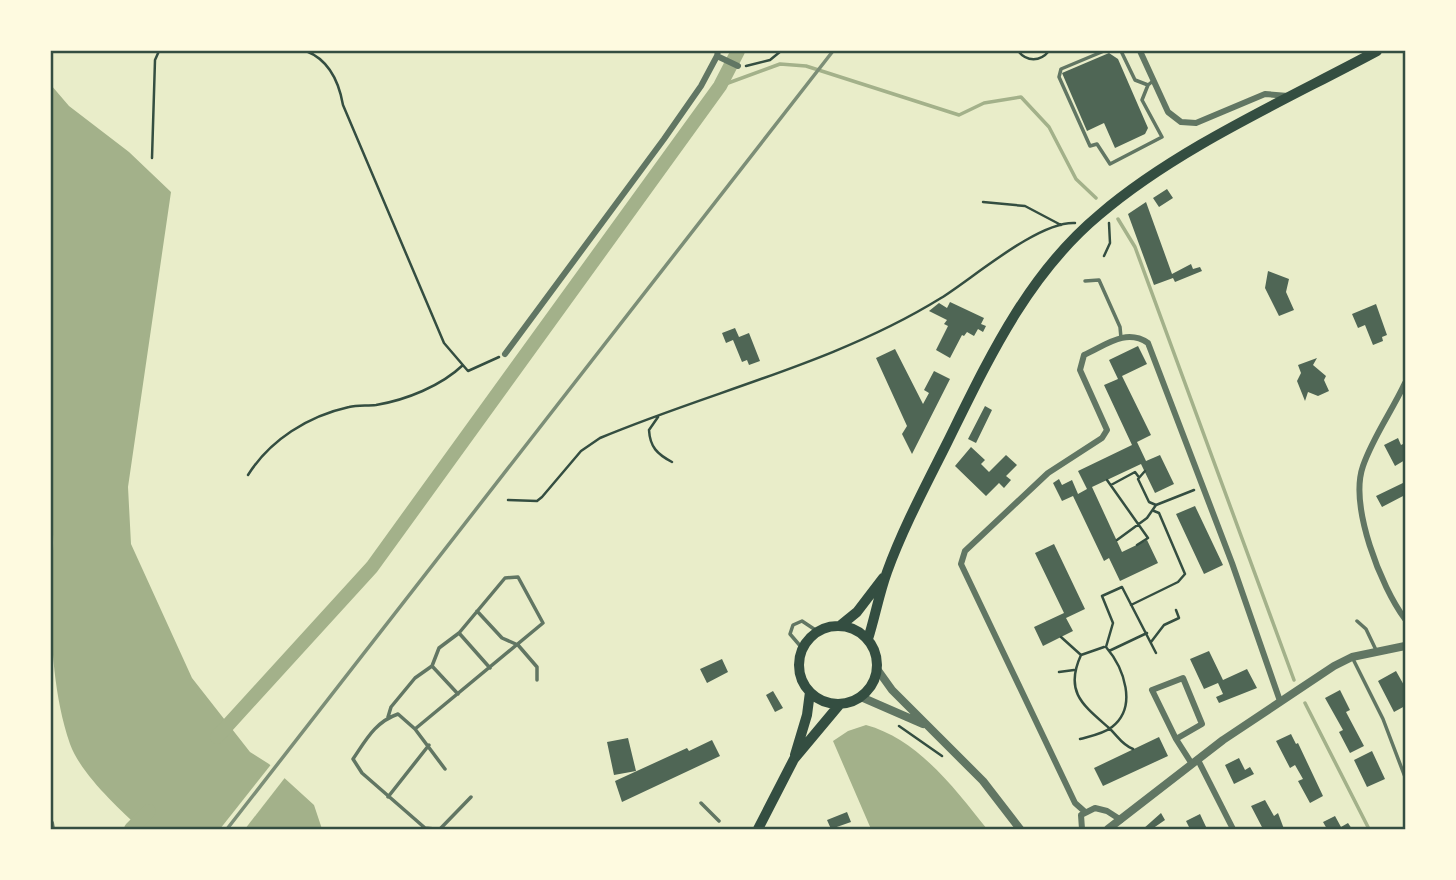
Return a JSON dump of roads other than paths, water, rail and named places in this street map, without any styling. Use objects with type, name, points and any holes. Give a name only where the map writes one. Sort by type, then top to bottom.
[{"type":"main road","points":[[868,639],[886,574],[908,521],[1012,317],[1047,268],[1083,228],[1150,177],[1377,51]]},
{"type":"main road","points":[[841,625],[856,629],[868,639],[877,658],[877,669],[869,690],[860,697],[840,704],[827,703],[810,692],[799,671],[802,648],[817,631],[841,625],[857,611],[886,574]]},
{"type":"main road","points":[[758,829],[794,759],[807,715],[810,692]]},
{"type":"main road","points":[[794,759],[840,704]]},
{"type":"street","points":[[1140,51],[1151,83],[1168,112],[1175,119],[1189,124],[1265,94],[1293,97]]},
{"type":"street","points":[[505,354],[664,139],[719,56],[738,66]]},
{"type":"street","points":[[1084,811],[1075,803],[992,633],[962,571],[961,557],[1048,473],[1102,438],[1107,425],[1080,370],[1084,355],[1121,338],[1137,335],[1148,343],[1204,486],[1280,701]]},
{"type":"street","points":[[1405,383],[1362,468],[1359,490],[1380,574],[1388,594],[1405,619]]},
{"type":"street","points":[[1108,829],[1280,701],[1352,657],[1405,646]]},
{"type":"street","points":[[877,669],[926,725],[964,760],[1020,829]]},
{"type":"street","points":[[1176,739],[1202,724],[1183,678],[1152,690],[1176,739],[1195,762],[1233,829]]},
{"type":"street","points":[[860,697],[926,725]]},
{"type":"street","points":[[1082,829],[1079,818],[1084,811],[1102,808],[1121,820]]},
{"type":"street","points":[[51,823],[52,829]]},
{"type":"lane","points":[[1104,51],[1061,69],[1059,77],[1090,146],[1097,144],[1110,164],[1162,137],[1142,100],[1151,83],[1135,80],[1121,51]]},
{"type":"lane","points":[[1085,281],[1099,280],[1120,327],[1121,338]]},
{"type":"lane","points":[[388,717],[391,707],[415,678],[432,666],[439,648],[458,633],[505,579],[518,577],[543,623],[415,729]]},
{"type":"lane","points":[[477,611],[502,638],[518,645],[537,667],[537,680]]},
{"type":"lane","points":[[802,648],[790,634],[793,625],[802,621],[817,631]]},
{"type":"lane","points":[[1357,621],[1366,629],[1376,650]]},
{"type":"lane","points":[[458,633],[490,668]]},
{"type":"lane","points":[[1352,657],[1383,719],[1405,777]]},
{"type":"lane","points":[[432,666],[458,694]]},
{"type":"lane","points":[[445,769],[429,745],[398,714],[388,717],[374,728],[353,759],[362,773],[425,828],[438,829],[471,797]]},
{"type":"lane","points":[[388,797],[429,745]]},
{"type":"lane","points":[[701,803],[719,821]]},
{"type":"waterway","points":[[217,737],[372,567],[720,86],[738,51]]},
{"type":"waterway","points":[[720,86],[780,64],[806,66],[959,115],[984,103],[1021,97],[1049,127],[1076,179],[1096,198]]},
{"type":"waterway","points":[[1118,219],[1135,247],[1294,680]]},
{"type":"waterway","points":[[1305,703],[1369,829]]},
{"type":"waterway","points":[[131,829],[149,811]]},
{"type":"railway","points":[[227,829],[833,51]]}]
